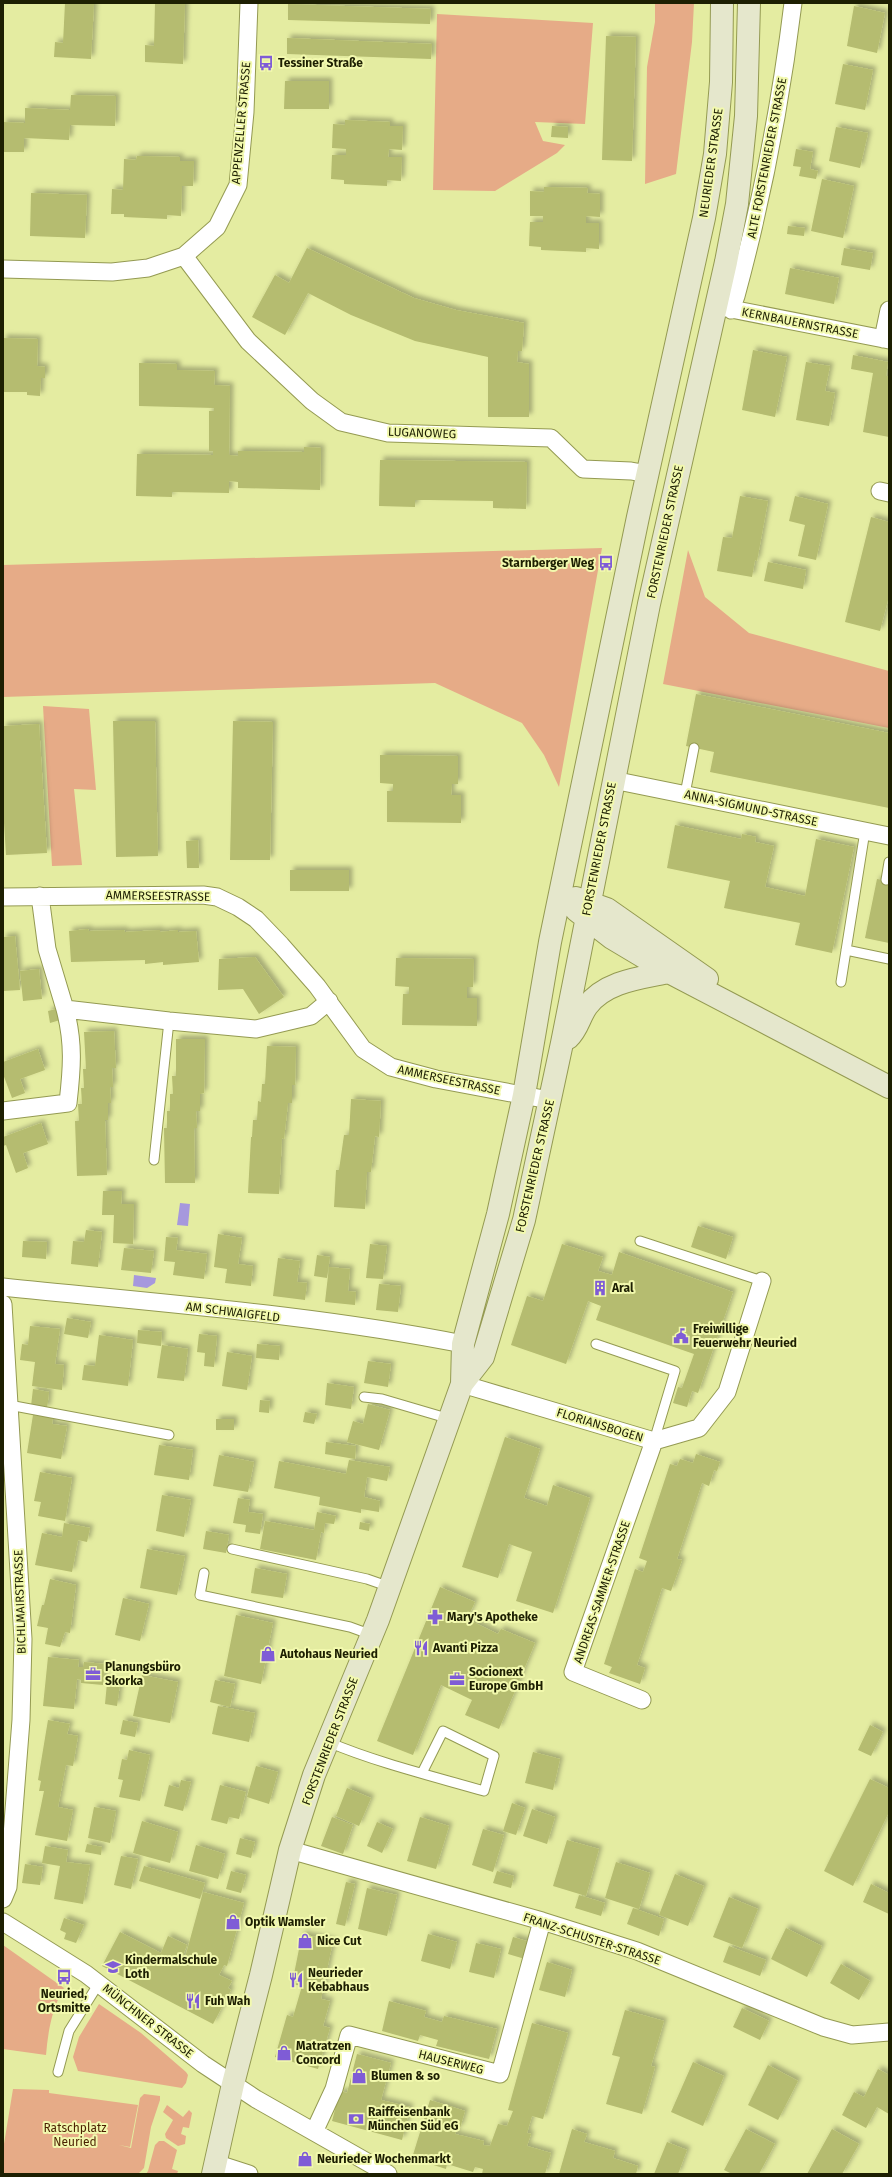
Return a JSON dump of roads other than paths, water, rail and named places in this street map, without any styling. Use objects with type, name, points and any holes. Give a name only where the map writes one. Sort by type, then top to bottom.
[{"type":"main road","name":"NEURIEDER STRASSE","points":[[681,320],[704,218],[715,154],[721,82],[722,3]]},
{"type":"main road","points":[[724,308],[726,262],[740,179],[746,116],[749,3]]},
{"type":"main road","name":"FORSTENRIEDER STRASSE","points":[[462,1384],[483,1357],[524,1220],[562,1043],[613,780],[678,471],[724,308]]},
{"type":"main road","name":"FORSTENRIEDER STRASSE","points":[[214,2168],[290,1850],[314,1775],[372,1635],[462,1384],[463,1344],[498,1214],[524,1095],[550,942],[681,320]]},
{"type":"main road","points":[[561,895],[588,910],[612,938],[669,972],[889,1087]]},
{"type":"main road","points":[[588,910],[608,909],[779,1030]]},
{"type":"main road","points":[[562,1043],[576,1031],[587,1006],[604,992],[622,982],[669,972]]},
{"type":"street","name":"APPENZELLER STRASSE","points":[[3,269],[122,271],[148,268],[184,256],[217,227],[238,184],[245,112],[249,3]]},
{"type":"street","name":"ALTE FORSTENRIEDER STRASSE","points":[[724,308],[736,296],[759,208],[778,108],[793,3]]},
{"type":"street","name":"LUGANOWEG","points":[[184,256],[248,341],[312,401],[341,422],[388,433],[551,438],[583,469],[631,471],[648,474]]},
{"type":"street","name":"KERNBAUERNSTRASSE","points":[[724,308],[886,339],[889,310]]},
{"type":"street","name":"ANNA-SIGMUND-STRASSE","points":[[613,780],[889,836]]},
{"type":"street","name":"AMMERSEESTRASSE","points":[[3,897],[203,895],[217,897],[238,907],[256,920],[281,945],[328,1001],[363,1049],[391,1067],[436,1079],[549,1100]]},
{"type":"street","points":[[3,1111],[68,1103],[72,1071],[72,1035],[47,949],[40,896]]},
{"type":"street","points":[[65,1008],[169,1021],[256,1029],[311,1016],[328,1001]]},
{"type":"street","name":"FLORIANSBOGEN","points":[[462,1384],[654,1441],[699,1428],[727,1392],[762,1281]]},
{"type":"street","name":"AM SCHWAIGFELD","points":[[3,1288],[227,1310],[367,1328],[463,1344]]},
{"type":"street","name":"BICHLMAIRSTRASSE","points":[[3,1304],[23,1638],[21,1720],[8,1887],[3,1898]]},
{"type":"street","name":"ANDREAS-SAMMER-STRASSE","points":[[642,1700],[574,1672],[654,1441]]},
{"type":"street","name":"FRANZ-SCHUSTER-STRASSE","points":[[290,1850],[542,1921],[637,1951],[823,2027],[852,2035],[889,2032]]},
{"type":"street","name":"HAUSERWEG","points":[[314,2132],[334,2088],[349,2035],[500,2074],[542,1921]]},
{"type":"street","name":"MÜNCHNER STRASSE","points":[[3,1922],[99,1983],[203,2064],[233,2084],[380,2172]]},
{"type":"street","points":[[214,2168],[249,2174]]},
{"type":"lane","points":[[684,794],[694,748]]},
{"type":"lane","points":[[841,982],[865,831]]},
{"type":"lane","points":[[886,880],[889,862]]},
{"type":"lane","points":[[846,950],[889,959]]},
{"type":"lane","points":[[154,1160],[169,1021]]},
{"type":"lane","points":[[640,1240],[762,1281]]},
{"type":"lane","points":[[596,1344],[675,1371],[654,1441]]},
{"type":"lane","points":[[364,1397],[382,1399],[450,1419]]},
{"type":"lane","points":[[9,1405],[169,1435]]},
{"type":"lane","points":[[232,1549],[367,1579],[390,1587]]},
{"type":"lane","points":[[204,1573],[200,1595],[350,1626],[372,1635]]},
{"type":"lane","points":[[328,1742],[353,1752],[422,1773],[484,1791],[494,1756],[443,1731],[422,1773]]},
{"type":"lane","points":[[58,2072],[69,2030],[99,1983]]},
{"type":"place","name":"Tessiner Straße","points":[[266,63]]},
{"type":"place","name":"Starnberger Weg","points":[[606,563]]},
{"type":"place","name":"Aral","points":[[600,1288]]},
{"type":"place","name":"Freiwillige Feuerwehr Neuried","points":[[681,1336]]},
{"type":"place","name":"Mary's Apotheke","points":[[435,1617]]},
{"type":"place","name":"Avanti Pizza","points":[[421,1648]]},
{"type":"place","name":"Autohaus Neuried","points":[[268,1654]]},
{"type":"place","name":"Planungsbüro Skorka","points":[[93,1674]]},
{"type":"place","name":"Socionext Europe GmbH","points":[[457,1679]]},
{"type":"place","name":"Optik Wamsler","points":[[233,1922]]},
{"type":"place","name":"Nice Cut","points":[[305,1941]]},
{"type":"place","name":"Kindermalschule Loth","points":[[113,1967]]},
{"type":"place","name":"Neuried, Ortsmitte","points":[[64,1977]]},
{"type":"place","name":"Neurieder Kebabhaus","points":[[296,1980]]},
{"type":"place","name":"Fuh Wah","points":[[193,2001]]},
{"type":"place","name":"Matratzen Concord","points":[[284,2053]]},
{"type":"place","name":"Blumen & so","points":[[359,2076]]},
{"type":"place","name":"Raiffeisenbank München Süd eG","points":[[356,2119]]},
{"type":"place","name":"Neurieder Wochenmarkt","points":[[305,2159]]},
{"type":"park label","name":"Ratschplatz Neuried","points":[[75,2135]]}]
